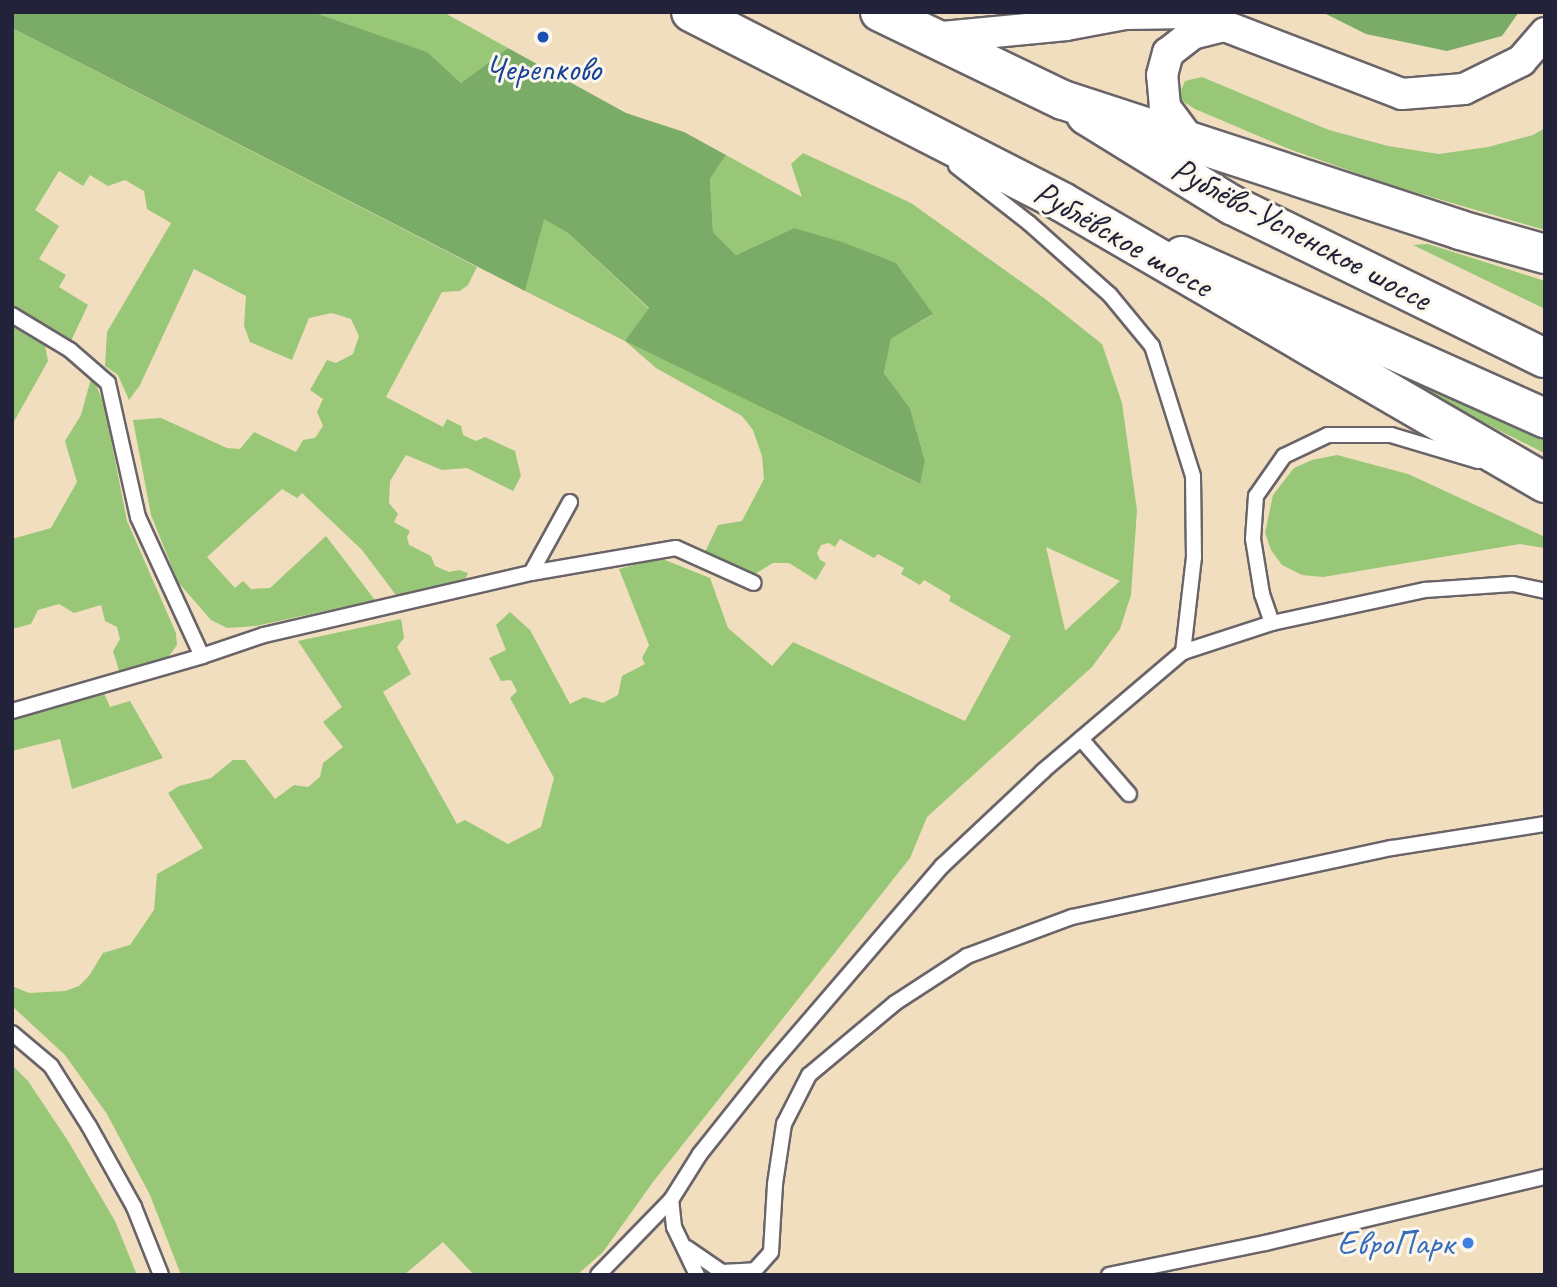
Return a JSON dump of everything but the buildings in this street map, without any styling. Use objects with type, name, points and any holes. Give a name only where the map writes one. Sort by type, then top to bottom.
[{"type":"main road","name":"Рублёвское шоссе","points":[[691,12],[1062,202],[1539,480]]},
{"type":"main road","points":[[880,12],[1063,100],[1461,230],[1545,254]]},
{"type":"main road","name":"Рублёво-Успенское шоссе","points":[[1063,100],[1232,205],[1545,358]]},
{"type":"main road","name":"Рублёво-Успенское шоссе","points":[[1062,202],[1545,418]]},
{"type":"street","points":[[932,38],[1066,25],[1140,13],[1191,13],[1402,94],[1464,89],[1521,61],[1545,33]]},
{"type":"street","points":[[1191,142],[1165,107],[1162,75],[1168,53],[1192,34],[1224,26]]},
{"type":"lane","points":[[892,115],[1029,223],[1100,286],[1152,346],[1193,476],[1194,557],[1183,652]]},
{"type":"lane","points":[[12,314],[70,350],[108,383],[138,517],[202,656]]},
{"type":"lane","points":[[1272,623],[1262,594],[1253,538],[1256,496],[1284,456],[1328,435],[1391,436],[1539,480]]},
{"type":"lane","points":[[531,573],[570,502]]},
{"type":"lane","points":[[12,711],[202,656],[264,635],[531,573],[676,548],[754,583]]},
{"type":"lane","points":[[598,1275],[671,1200],[700,1154],[770,1066],[942,866],[1081,739],[1183,652],[1272,623],[1424,590],[1513,584],[1545,591]]},
{"type":"lane","points":[[1081,739],[1129,794]]},
{"type":"lane","points":[[686,1247],[722,1272],[755,1270],[771,1252],[775,1184],[784,1124],[809,1075],[895,1003],[967,956],[1072,917],[1392,848],[1545,824]]},
{"type":"lane","points":[[12,1033],[51,1066],[89,1126],[134,1207],[161,1275]]},
{"type":"lane","points":[[1109,1275],[1265,1243],[1545,1177]]},
{"type":"lane","points":[[671,1200],[674,1227],[686,1247],[697,1275]]},
{"type":"green space","points":[[12,12],[313,12],[427,52],[461,83],[508,48],[626,113],[684,132],[726,155],[710,179],[713,232],[736,255],[794,228],[842,242],[896,263],[933,314],[891,339],[884,373],[910,408],[925,461],[920,484],[625,341],[649,308],[568,233],[544,219],[525,291],[12,28]]},
{"type":"green space","points":[[313,12],[443,12],[508,48],[461,83],[426,52]]},
{"type":"green space","points":[[1322,12],[1519,12],[1502,36],[1447,51],[1366,34]]},
{"type":"green space","points":[[12,28],[477,267],[468,285],[460,291],[442,292],[386,397],[443,427],[447,419],[461,426],[463,435],[476,441],[485,437],[515,451],[521,476],[513,491],[467,468],[442,470],[406,455],[390,481],[389,503],[398,514],[394,522],[410,531],[407,537],[409,545],[431,556],[435,566],[449,572],[459,570],[468,573],[460,590],[396,595],[362,550],[302,493],[297,498],[282,489],[207,557],[235,588],[243,581],[251,589],[270,588],[326,536],[375,600],[256,626],[227,628],[211,620],[178,582],[151,515],[133,420],[161,418],[227,448],[240,449],[254,432],[296,452],[303,440],[315,438],[323,426],[317,412],[323,399],[310,390],[327,360],[336,363],[353,354],[359,336],[351,319],[332,313],[309,318],[292,360],[250,342],[244,326],[246,296],[194,269],[140,385],[129,400],[118,375],[105,366],[107,332],[171,223],[147,209],[144,191],[125,180],[108,186],[90,175],[83,186],[59,171],[35,210],[59,226],[39,259],[66,275],[59,287],[88,305],[71,341],[12,305]]},
{"type":"green space","points":[[1202,77],[1329,130],[1388,146],[1439,154],[1488,147],[1533,135],[1545,128],[1545,230],[1390,185],[1289,149],[1195,109],[1178,98],[1185,81]]},
{"type":"green space","points":[[803,153],[911,203],[1044,298],[1102,344],[1122,403],[1137,510],[1131,595],[1120,629],[1092,667],[927,817],[910,858],[653,1182],[603,1252],[577,1275],[474,1275],[443,1242],[404,1275],[181,1275],[150,1195],[107,1114],[65,1055],[12,1006],[12,986],[29,993],[65,991],[79,986],[89,976],[103,953],[130,945],[154,910],[157,874],[203,848],[168,793],[179,786],[211,778],[233,760],[245,760],[275,799],[294,785],[308,787],[320,777],[323,763],[343,747],[323,722],[342,707],[298,641],[401,619],[404,638],[397,647],[411,674],[383,692],[457,824],[465,820],[508,844],[541,827],[554,778],[510,698],[517,691],[511,680],[501,681],[489,658],[506,650],[496,625],[510,612],[530,630],[570,704],[584,697],[603,703],[618,695],[622,676],[645,664],[642,658],[649,645],[619,569],[660,558],[710,578],[728,628],[772,666],[793,642],[965,721],[1011,636],[949,601],[951,596],[924,580],[920,585],[901,574],[904,568],[878,554],[874,558],[840,539],[835,547],[829,543],[821,545],[817,553],[820,560],[826,563],[816,580],[789,563],[773,563],[755,574],[705,552],[718,525],[742,521],[764,479],[762,456],[753,430],[742,416],[656,368],[625,341],[525,291],[543,218],[568,233],[649,309],[626,341],[919,484],[925,461],[910,408],[884,373],[891,339],[932,315],[896,263],[794,228],[736,255],[713,232],[710,179],[726,155],[802,197],[791,164]],"holes":[[[1046,547],[1120,581],[1065,630]]]},
{"type":"green space","points":[[1428,244],[1545,281],[1545,309],[1413,245]]},
{"type":"green space","points":[[12,324],[45,345],[48,361],[12,425]]},
{"type":"green space","points":[[1331,345],[1545,437],[1545,453],[1542,452]]},
{"type":"green space","points":[[92,375],[104,404],[127,521],[176,633],[177,645],[169,656],[158,663],[120,674],[113,651],[120,639],[117,627],[105,621],[101,605],[74,613],[59,604],[38,610],[31,624],[12,629],[12,539],[51,528],[77,482],[65,441],[81,415]]},
{"type":"green space","points":[[1337,455],[1408,474],[1545,537],[1545,548],[1520,544],[1323,577],[1302,575],[1282,565],[1271,550],[1265,533],[1273,495],[1294,468],[1312,460]]},
{"type":"green space","points":[[104,693],[110,707],[130,701],[163,758],[72,789],[60,739],[12,751],[12,717]]},
{"type":"green space","points":[[12,1065],[28,1081],[68,1141],[115,1221],[137,1275],[12,1275]]},
{"type":"place","name":"Черепково","points":[[543,37]]},
{"type":"place","name":"ЕвроПарк","points":[[1468,1243]]}]
